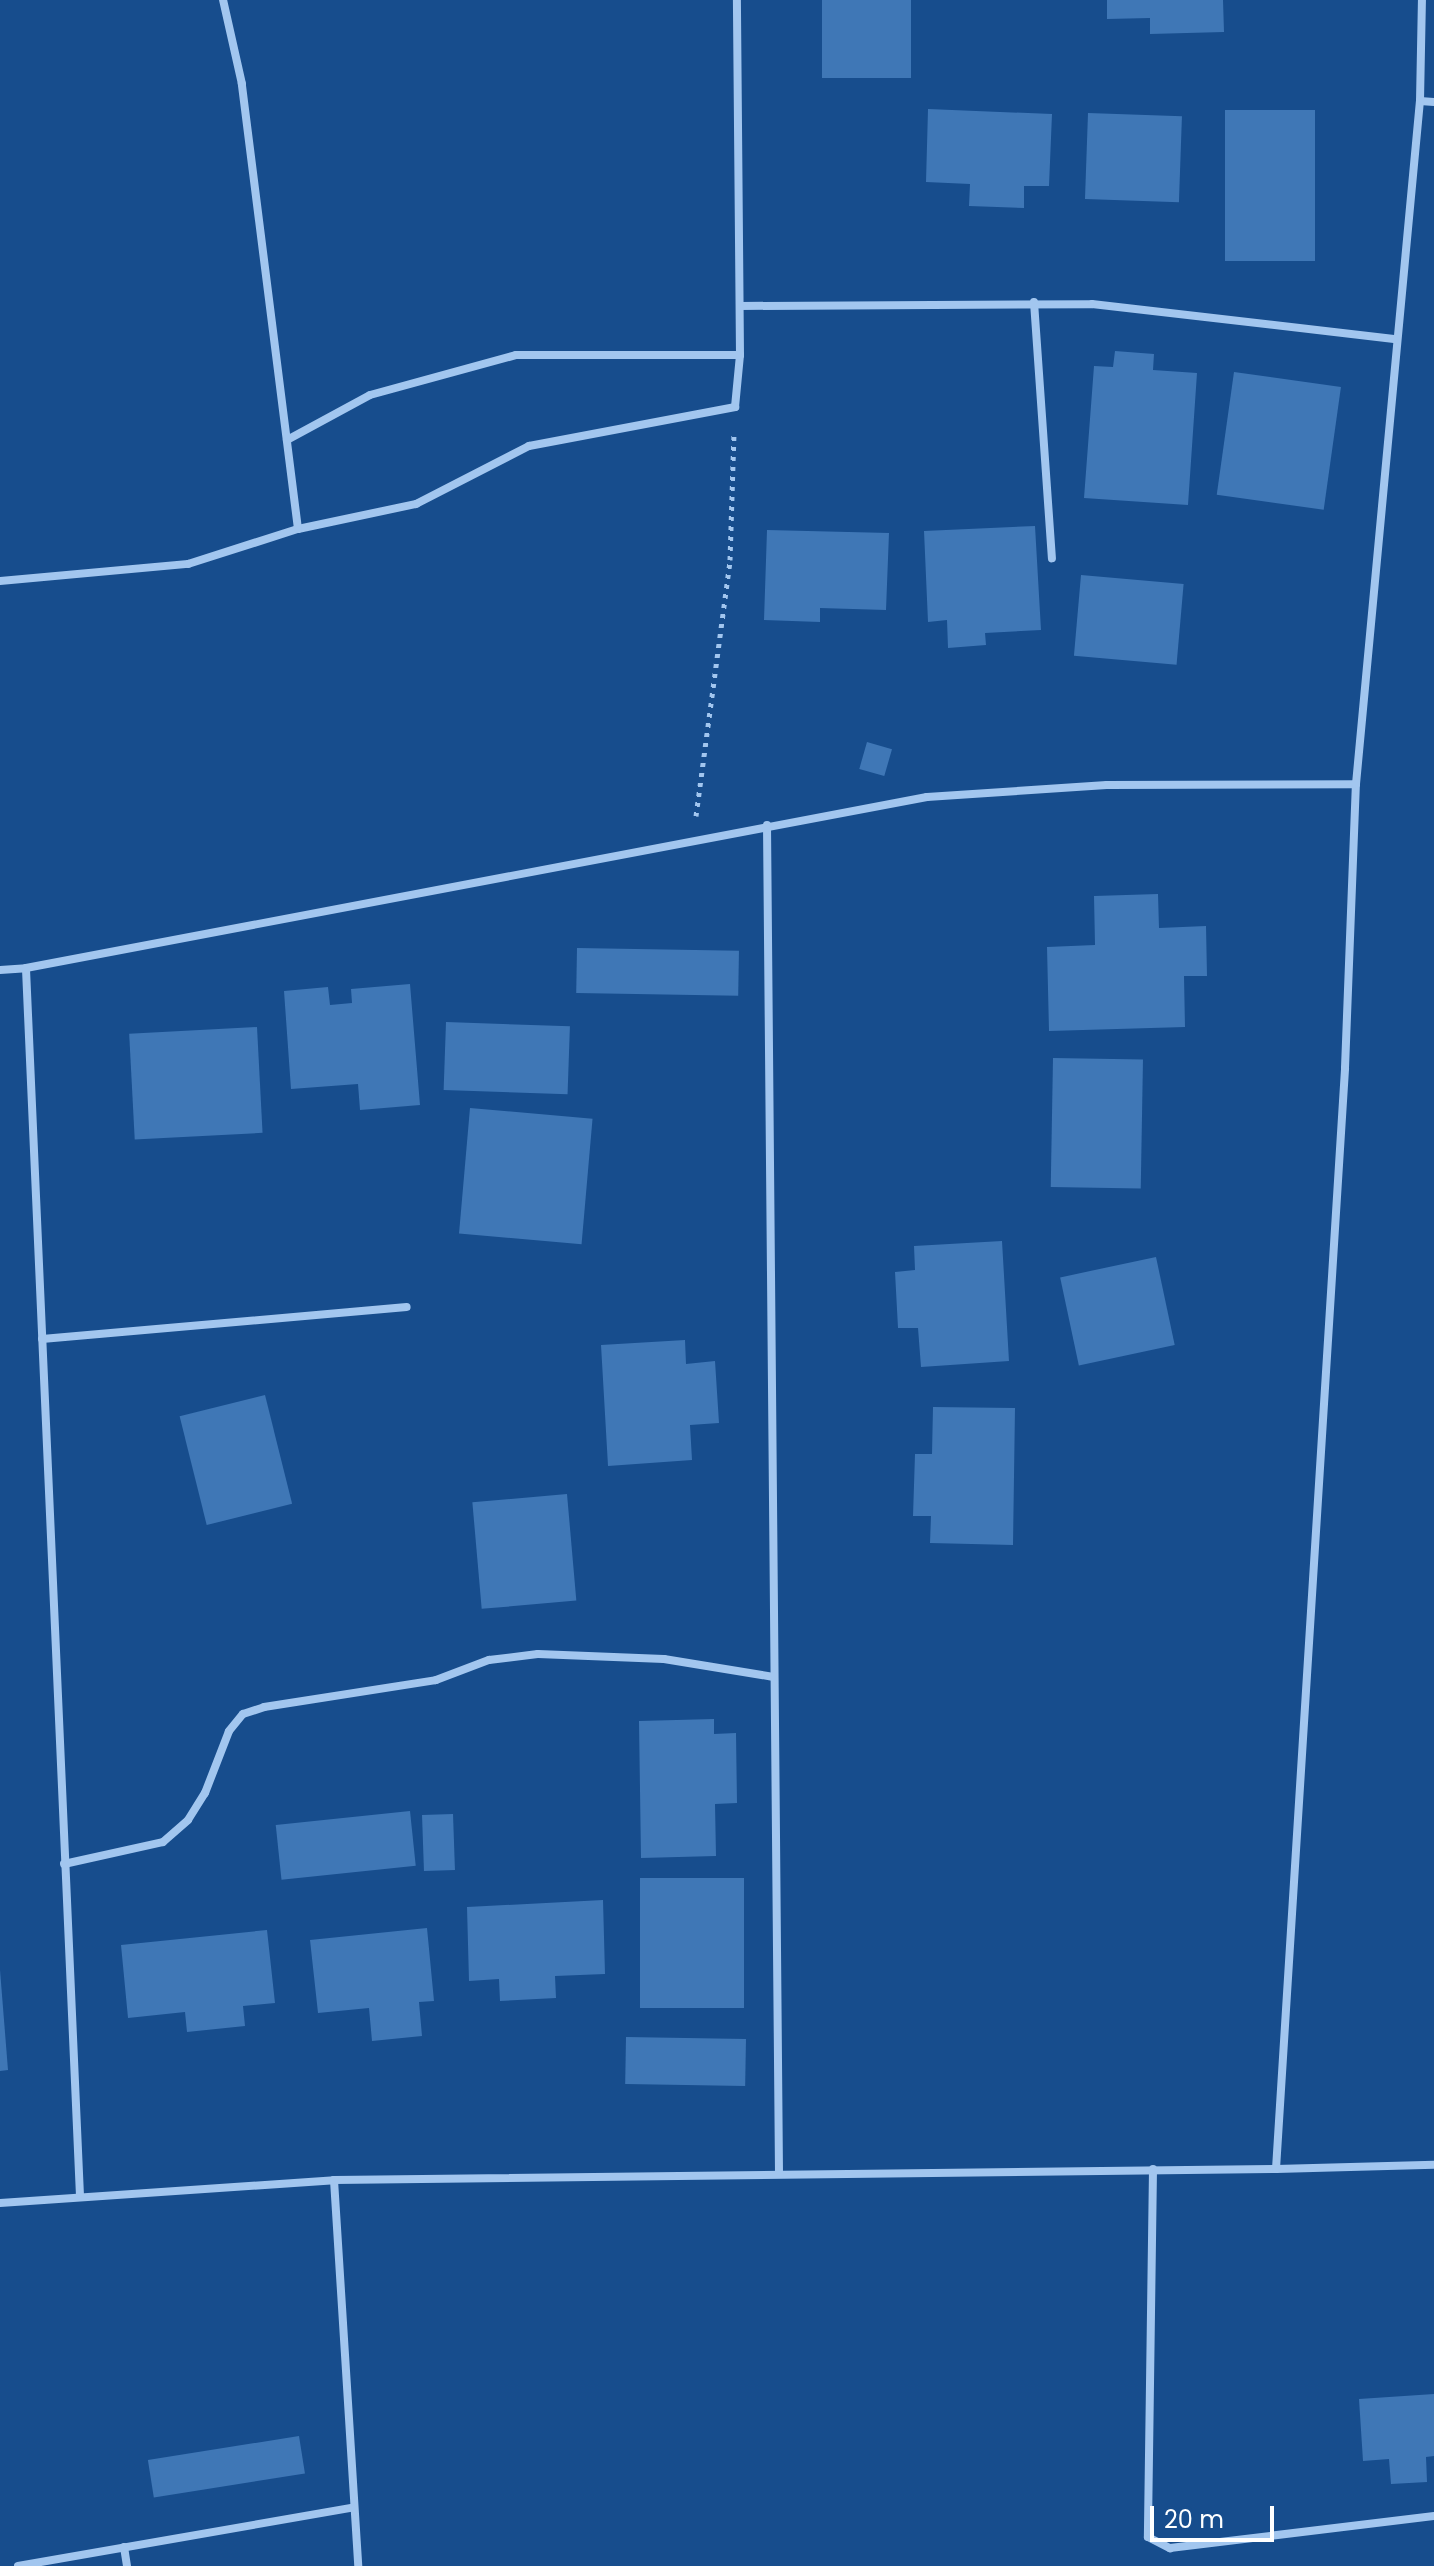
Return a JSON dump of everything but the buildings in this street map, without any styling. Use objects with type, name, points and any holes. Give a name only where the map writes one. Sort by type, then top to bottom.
[{"type":"street","points":[[223,0],[242,84],[298,529]]},
{"type":"street","points":[[0,581],[188,564],[298,529],[416,504],[529,446],[735,407],[740,355],[737,0]]},
{"type":"street","points":[[1276,2169],[1345,1068],[1356,784],[1394,339],[1420,101],[1422,0]]},
{"type":"street","points":[[1420,101],[1434,102]]},
{"type":"street","points":[[740,306],[1034,302],[1187,311],[1394,339]]},
{"type":"street","points":[[1034,302],[1052,558]]},
{"type":"street","points":[[287,440],[370,395],[516,355],[740,355]]},
{"type":"street","points":[[0,970],[26,968],[927,797],[1107,785],[1356,784]]},
{"type":"street","points":[[767,825],[779,2171]]},
{"type":"street","points":[[26,968],[80,2196]]},
{"type":"street","points":[[42,1339],[407,1307]]},
{"type":"street","points":[[64,1864],[163,1842],[188,1820],[205,1793],[229,1731],[243,1714],[264,1707],[436,1680],[489,1660],[538,1654],[664,1659],[774,1677]]},
{"type":"street","points":[[0,2203],[334,2180],[779,2171],[1276,2169],[1434,2165]]},
{"type":"street","points":[[1153,2169],[1148,2537],[1170,2548],[1434,2516]]},
{"type":"street","points":[[334,2180],[351,2508],[358,2566]]},
{"type":"street","points":[[18,2566],[351,2508]]},
{"type":"street","points":[[124,2547],[127,2566]]},
{"type":"path","points":[[692,842],[711,730],[730,560],[735,407]]}]
